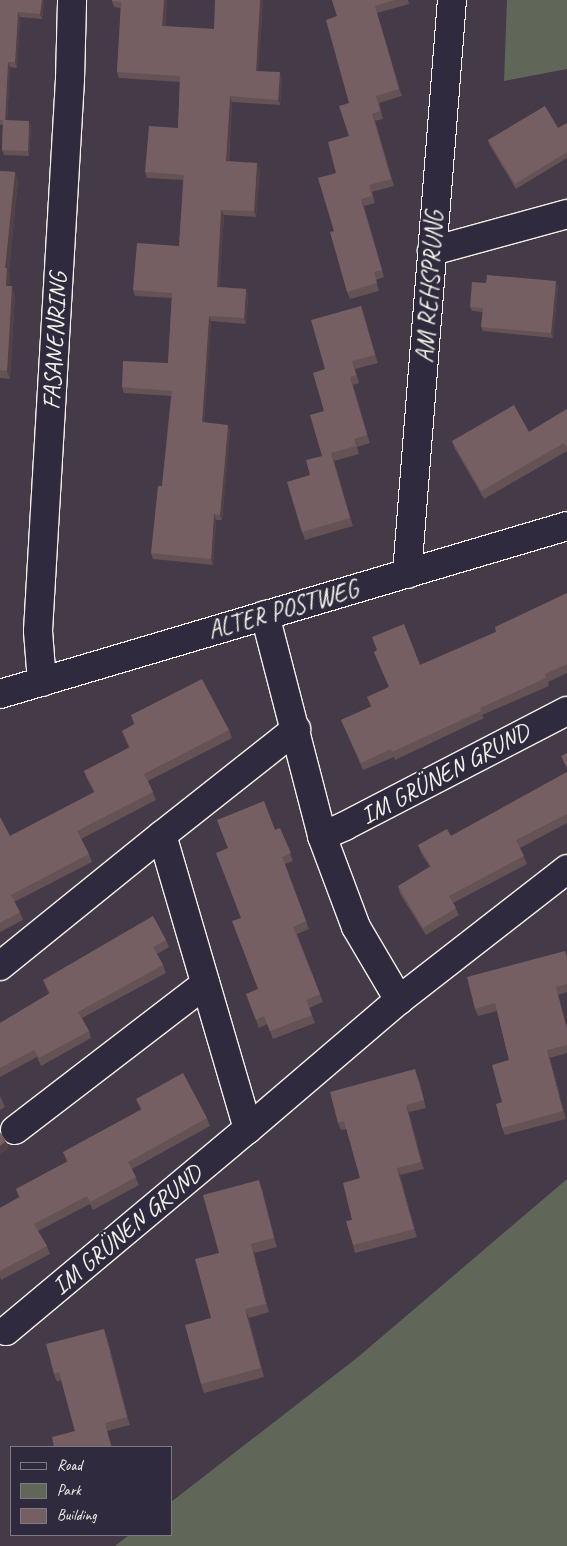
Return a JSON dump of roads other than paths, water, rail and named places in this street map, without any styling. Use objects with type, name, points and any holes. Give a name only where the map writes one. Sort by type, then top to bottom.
[{"type":"street","name":"FASANENRING","points":[[42,682],[38,630],[70,79],[72,0]]},
{"type":"street","name":"AM REHSPRUNG","points":[[407,574],[452,0]]},
{"type":"street","points":[[432,252],[567,214]]},
{"type":"street","name":"ALTER POSTWEG","points":[[0,694],[567,526]]},
{"type":"street","points":[[266,615],[322,836],[356,927],[399,1000]]},
{"type":"street","name":"IM GRÜNEN GRUND","points":[[322,836],[354,822],[567,711]]},
{"type":"street","points":[[0,966],[296,729]]},
{"type":"street","points":[[162,835],[248,1129]]},
{"type":"street","name":"IM GRÜNEN GRUND","points":[[6,1330],[248,1129],[399,1000],[567,869]]},
{"type":"street","points":[[15,1130],[205,984]]}]
